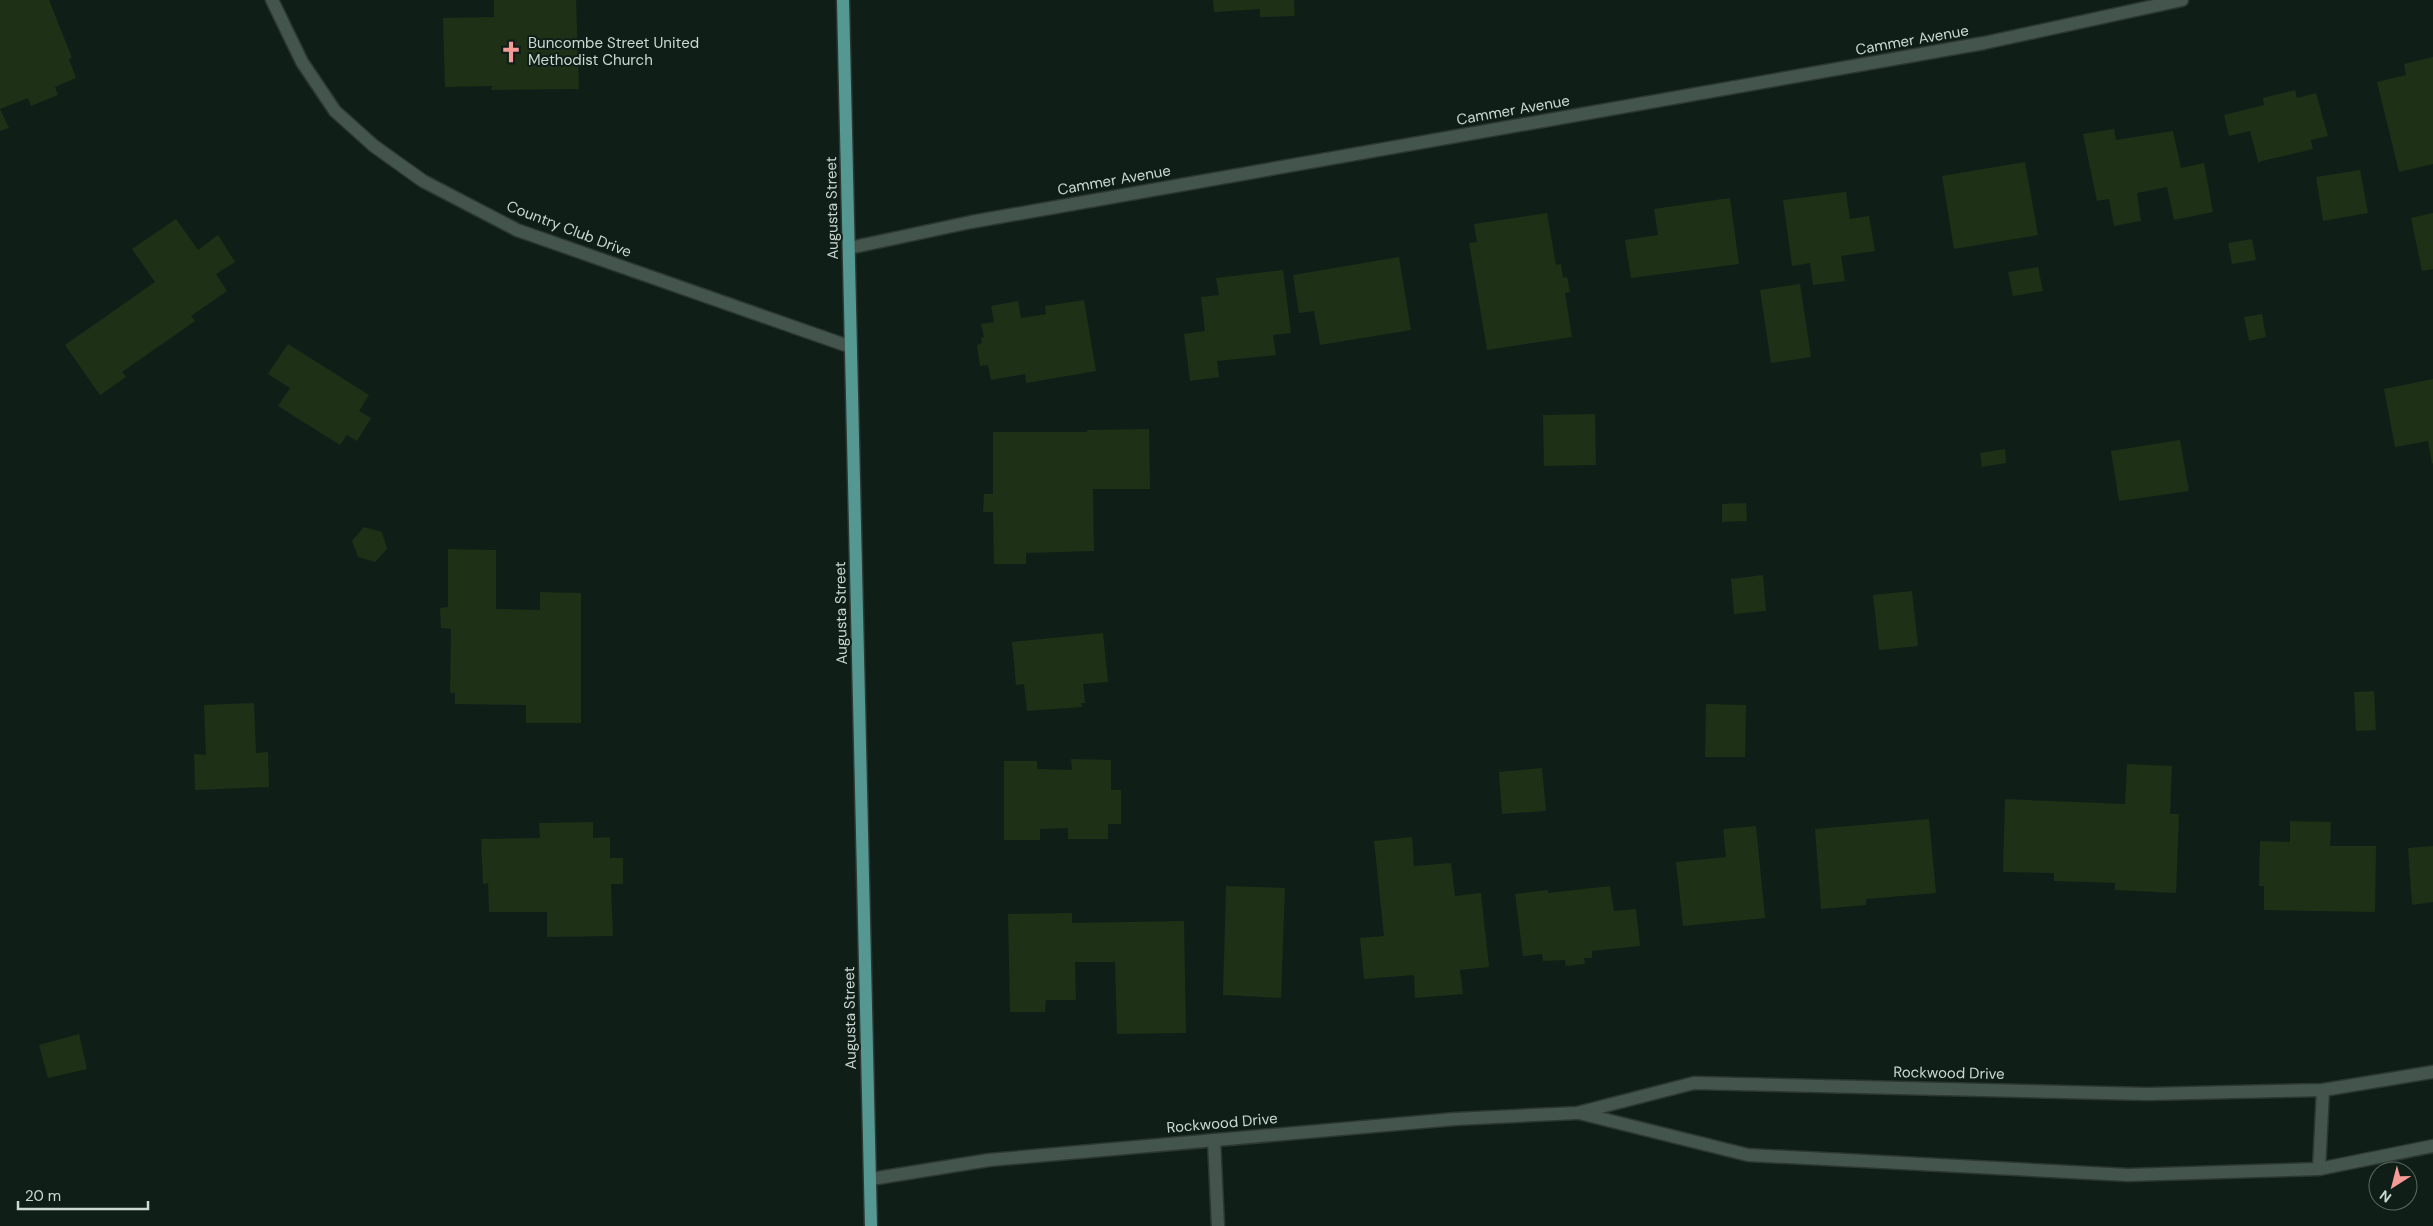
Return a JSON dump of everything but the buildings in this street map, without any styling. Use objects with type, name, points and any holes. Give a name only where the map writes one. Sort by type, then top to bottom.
[{"type":"main road","name":"Augusta Street","points":[[843,0],[871,1226]]},
{"type":"street","name":"Country Club Drive","points":[[272,0],[302,62],[335,110],[374,146],[423,181],[517,230],[851,347]]},
{"type":"street","name":"Cammer Avenue","points":[[849,248],[971,222],[1984,44],[2182,0]]},
{"type":"street","name":"Rockwood Drive","points":[[870,1179],[989,1160],[1455,1119],[1577,1113],[1694,1083],[2147,1094],[2324,1090],[2433,1072]]},
{"type":"street","points":[[2319,1169],[2324,1090]]},
{"type":"street","name":"Rockwood Drive","points":[[1577,1113],[1748,1155],[2128,1175],[2319,1169],[2433,1146]]},
{"type":"street","points":[[1214,1140],[1218,1226]]},
{"type":"place","name":"Buncombe Street United Methodist Church","points":[[511,52]]}]
